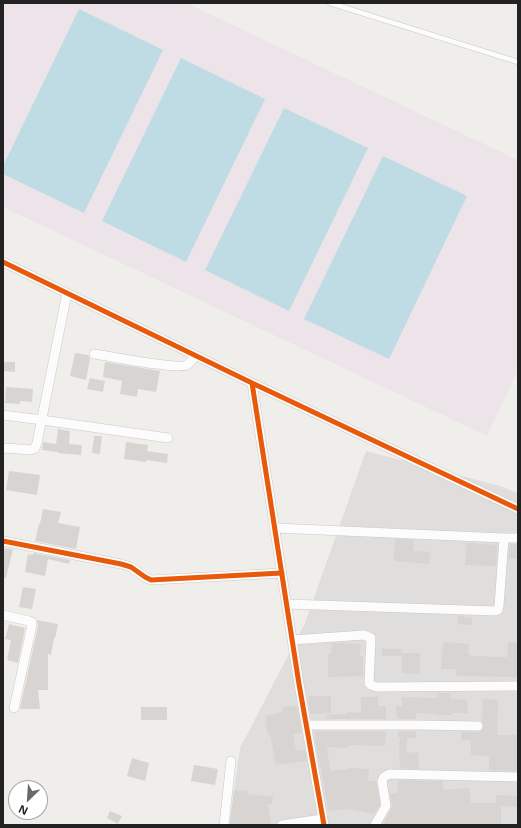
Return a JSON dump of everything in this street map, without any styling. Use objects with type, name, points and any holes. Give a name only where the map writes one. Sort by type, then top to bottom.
[{"type":"street","points":[[3,262],[252,383],[518,509]]},
{"type":"street","points":[[3,449],[31,450],[35,448],[67,293]]},
{"type":"street","points":[[94,354],[180,367],[187,365],[196,356]]},
{"type":"street","points":[[252,383],[292,640],[323,822],[282,825]]},
{"type":"street","points":[[3,416],[168,438]]},
{"type":"street","points":[[275,528],[518,538]]},
{"type":"street","points":[[287,604],[495,611],[498,610],[499,606],[504,538]]},
{"type":"street","points":[[3,541],[121,564],[131,567],[151,580],[282,573]]},
{"type":"street","points":[[3,615],[32,622],[14,708]]},
{"type":"street","points":[[292,640],[364,635],[369,636],[371,638],[369,683],[377,687],[518,686]]},
{"type":"street","points":[[306,725],[478,726]]},
{"type":"street","points":[[224,825],[231,761]]},
{"type":"street","points":[[375,825],[386,806],[382,781],[384,777],[389,774],[518,777]]},
{"type":"lane","points":[[330,3],[518,62]]},
{"type":"shaded area","points":[[3,3],[186,3],[518,160],[518,370],[487,436],[3,207]]},
{"type":"shaded area","points":[[366,451],[500,486],[518,493],[518,825],[229,825],[240,748],[305,623]]},
{"type":"water","points":[[79,9],[163,50],[84,213],[3,174],[3,166]]},
{"type":"water","points":[[181,58],[265,99],[186,262],[102,221]]},
{"type":"water","points":[[284,108],[368,148],[289,311],[205,270]]},
{"type":"water","points":[[383,156],[467,196],[389,359],[304,319]]},
{"type":"building","points":[[75,353],[88,355],[90,358],[86,380],[70,376]]},
{"type":"building","points":[[3,362],[15,362],[15,372],[3,371]]},
{"type":"building","points":[[105,362],[160,371],[156,392],[138,389],[137,397],[120,394],[122,381],[103,377]]},
{"type":"building","points":[[90,378],[105,381],[103,392],[87,389]]},
{"type":"building","points":[[6,387],[33,389],[32,402],[20,401],[20,404],[5,403]]},
{"type":"building","points":[[58,429],[70,431],[69,444],[82,445],[81,455],[42,450],[43,442],[56,444]]},
{"type":"building","points":[[94,436],[102,436],[100,454],[92,453]]},
{"type":"building","points":[[126,442],[148,445],[147,451],[168,454],[167,463],[124,459]]},
{"type":"building","points":[[9,471],[40,475],[37,495],[6,490]]},
{"type":"building","points":[[43,509],[61,512],[58,523],[80,527],[76,549],[35,541]]},
{"type":"building","points":[[395,539],[414,540],[413,551],[430,552],[429,564],[394,561]]},
{"type":"building","points":[[467,543],[497,545],[496,566],[465,565]]},
{"type":"building","points":[[510,544],[518,544],[518,559],[508,559]]},
{"type":"building","points":[[5,548],[13,549],[6,578],[3,578],[3,552]]},
{"type":"building","points":[[33,553],[70,560],[69,564],[48,559],[45,576],[25,572],[28,554],[33,555]]},
{"type":"building","points":[[23,587],[36,589],[32,609],[19,607]]},
{"type":"building","points":[[458,616],[472,618],[472,625],[458,624]]},
{"type":"building","points":[[37,620],[58,624],[51,655],[48,654],[48,690],[38,690],[40,709],[20,709],[38,626]]},
{"type":"building","points":[[9,624],[25,628],[18,663],[7,660],[11,640],[5,639]]},
{"type":"building","points":[[443,642],[469,644],[468,654],[471,654],[470,656],[488,657],[507,657],[508,642],[518,643],[518,677],[456,676],[456,669],[441,669]]},
{"type":"building","points":[[332,643],[361,644],[360,656],[363,656],[363,676],[328,677],[328,654],[331,654]]},
{"type":"building","points":[[382,649],[402,649],[402,656],[382,656]]},
{"type":"building","points":[[402,653],[420,653],[420,674],[402,673]]},
{"type":"building","points":[[437,693],[451,693],[451,699],[467,700],[468,713],[437,715],[416,713],[416,719],[397,719],[396,706],[402,706],[402,697],[437,698]]},
{"type":"building","points":[[308,696],[331,696],[331,713],[310,714]]},
{"type":"building","points":[[361,697],[378,697],[378,706],[386,706],[386,719],[326,719],[326,715],[347,714],[347,712],[361,713]]},
{"type":"building","points":[[483,699],[498,700],[497,735],[518,735],[518,771],[489,770],[489,756],[471,755],[471,740],[461,740],[461,732],[482,731],[484,726],[482,722]]},
{"type":"building","points":[[297,706],[302,733],[293,734],[296,751],[305,750],[307,761],[276,765],[270,734],[268,735],[265,716],[282,712],[282,707]]},
{"type":"building","points":[[141,707],[167,707],[167,720],[141,720]]},
{"type":"building","points":[[315,731],[386,731],[385,746],[348,745],[348,748],[327,747],[330,771],[348,768],[369,769],[368,781],[376,781],[380,805],[374,814],[350,809],[328,811],[321,766],[320,767],[315,740]]},
{"type":"building","points":[[398,731],[416,731],[416,738],[407,738],[406,753],[418,752],[419,769],[400,768],[400,738],[398,737]]},
{"type":"building","points":[[132,758],[149,763],[145,781],[127,776]]},
{"type":"building","points":[[194,765],[218,769],[215,785],[191,781]]},
{"type":"building","points":[[398,781],[443,781],[443,790],[469,788],[471,803],[496,803],[496,795],[518,796],[518,807],[501,806],[501,825],[383,825],[392,805],[390,793],[397,793]]},
{"type":"building","points":[[234,790],[248,791],[247,794],[273,797],[272,804],[268,804],[271,824],[230,825]]},
{"type":"building","points":[[110,811],[122,816],[118,824],[107,818]]},
{"type":"cycle path","points":[[3,262],[252,383],[518,509]]},
{"type":"cycle path","points":[[252,383],[299,684],[324,825]]},
{"type":"cycle path","points":[[3,541],[121,564],[131,567],[151,580],[282,573]]}]
